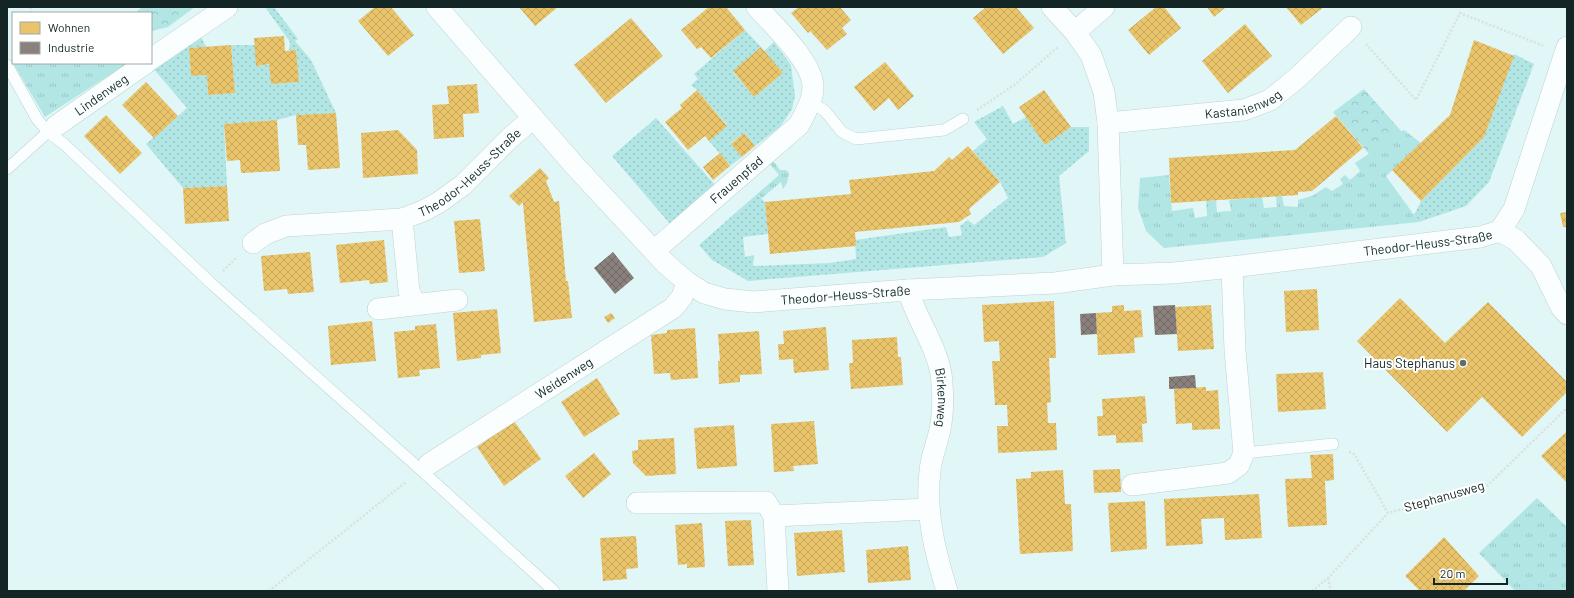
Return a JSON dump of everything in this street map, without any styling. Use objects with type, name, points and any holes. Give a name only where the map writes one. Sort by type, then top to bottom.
[{"type":"street","points":[[152,59],[227,7]]},
{"type":"street","name":"Theodor-Heuss-Straße","points":[[437,7],[533,118],[654,251],[687,282],[704,293],[725,299],[753,302],[908,290],[1054,283],[1113,275],[1174,273],[1232,268],[1480,237],[1500,231],[1514,209],[1566,51]]},
{"type":"street","name":"Frauenpfad","points":[[654,251],[798,125],[811,102],[813,86],[807,67],[785,38],[757,7]]},
{"type":"street","points":[[1052,7],[1075,32],[1091,55],[1104,92],[1108,123],[1113,275]]},
{"type":"street","points":[[1075,32],[1104,7]]},
{"type":"street","name":"Kastanienweg","points":[[1108,123],[1244,110],[1270,100],[1351,27]]},
{"type":"street","name":"Lindenweg","points":[[52,129],[145,64]]},
{"type":"street","name":"Theodor-Heuss-Straße","points":[[253,243],[265,234],[286,226],[402,219],[423,211],[438,203],[463,184],[510,138],[533,118]]},
{"type":"street","name":"Theodor-Heuss-Straße","points":[[402,219],[410,292],[415,304]]},
{"type":"street","points":[[1500,231],[1516,240],[1541,266],[1561,307],[1567,314]]},
{"type":"street","points":[[1132,485],[1228,473],[1240,465],[1244,453],[1235,350],[1232,268]]},
{"type":"street","name":"Weidenweg","points":[[425,467],[673,308],[682,297],[687,282]]},
{"type":"street","name":"Birkenweg","points":[[908,290],[912,306],[934,348],[942,382],[941,423],[930,470],[928,509],[936,555],[947,591]]},
{"type":"street","points":[[378,309],[457,300]]},
{"type":"street","points":[[637,503],[766,502],[774,516],[778,591]]},
{"type":"street","points":[[774,516],[928,509]]},
{"type":"lane","points":[[7,65],[37,119],[52,129],[64,144],[213,285],[425,467],[554,591]]},
{"type":"lane","points":[[811,102],[825,111],[842,132],[856,139],[944,130],[963,119]]},
{"type":"lane","points":[[7,169],[52,129]]},
{"type":"lane","points":[[1244,453],[1333,444]]},
{"type":"path","points":[[1351,27],[1416,100],[1460,13],[1566,51]]},
{"type":"path","points":[[963,119],[1017,83],[1075,32]]},
{"type":"path","points":[[213,285],[226,267],[253,243]]},
{"type":"path","name":"Stephanusweg","points":[[1312,591],[1328,578],[1388,513],[1486,487],[1567,408]]},
{"type":"path","name":"Stephanusweg","points":[[1333,444],[1354,454],[1388,513]]},
{"type":"path","points":[[269,591],[425,467]]},
{"type":"path","points":[[1328,578],[1331,591]]},
{"type":"green space","points":[[142,7],[195,7],[168,27],[152,31],[152,12],[136,12]]},
{"type":"green space","points":[[265,7],[274,7],[298,39],[295,41],[311,60],[336,113],[296,115],[277,120],[224,124],[227,186],[183,188],[146,144],[187,108],[151,66],[199,32],[206,47],[189,48],[191,76],[207,75],[208,95],[235,93],[231,45],[255,45],[257,66],[269,64],[271,84],[299,82],[296,50],[289,50],[290,42]]},
{"type":"green space","points":[[745,30],[761,47],[733,72],[754,97],[783,73],[764,51],[774,42],[791,65],[795,96],[792,109],[780,127],[755,146],[744,133],[731,143],[742,157],[730,166],[709,141],[727,125],[691,85],[698,79],[694,74]]},
{"type":"green space","points":[[1514,54],[1534,64],[1489,182],[1466,206],[1419,222],[1414,215],[1421,201],[1484,137]]},
{"type":"green space","points":[[13,64],[126,64],[45,117]]},
{"type":"green space","points":[[1364,89],[1402,132],[1369,154],[1333,112]]},
{"type":"green space","points":[[1003,106],[1013,124],[1026,117],[1045,145],[1071,127],[1089,127],[1089,151],[1059,176],[1066,243],[1043,257],[748,281],[712,260],[699,245],[757,194],[765,202],[768,234],[743,237],[745,257],[754,255],[753,266],[830,263],[856,259],[855,240],[946,227],[949,237],[962,235],[960,226],[968,220],[974,225],[1008,198],[1000,182],[973,151],[987,139],[974,122]]},
{"type":"green space","points":[[656,118],[715,185],[670,224],[612,156]]},
{"type":"green space","points":[[1404,130],[1421,143],[1386,176],[1419,222],[1164,248],[1146,231],[1138,208],[1140,178],[1169,175],[1172,211],[1193,208],[1195,218],[1207,216],[1206,201],[1216,200],[1217,212],[1231,211],[1229,200],[1262,197],[1264,208],[1277,207],[1276,196],[1282,196],[1284,206],[1298,207],[1298,200],[1312,196],[1326,187],[1332,191],[1343,184],[1340,179],[1345,175],[1350,180],[1360,171],[1355,163]]},
{"type":"green space","points":[[772,159],[780,170],[786,170],[789,173],[787,183],[783,189],[781,182],[762,198],[757,194],[779,175],[768,162]]},
{"type":"green space","points":[[1537,498],[1567,527],[1567,591],[1515,591],[1479,553]]},
{"type":"building: Wohnen","points":[[375,7],[391,7],[414,35],[388,56],[358,21]]},
{"type":"building: Wohnen","points":[[519,7],[558,7],[535,26]]},
{"type":"building: Wohnen","points":[[709,7],[726,7],[745,30],[711,58],[701,47],[697,49],[681,30]]},
{"type":"building: Wohnen","points":[[799,7],[840,7],[851,20],[842,28],[847,34],[827,50],[810,31],[808,33],[791,13]]},
{"type":"building: Wohnen","points":[[986,7],[1016,7],[1034,28],[1003,54],[973,18]]},
{"type":"building: Wohnen","points":[[1156,7],[1164,7],[1181,28],[1149,55],[1128,30]]},
{"type":"building: Wohnen","points":[[1207,7],[1226,7],[1214,17]]},
{"type":"building: Wohnen","points":[[1286,7],[1324,7],[1301,25]]},
{"type":"building: Wohnen","points":[[631,18],[663,56],[606,103],[574,65]]},
{"type":"building: Wohnen","points":[[1245,24],[1272,56],[1228,93],[1202,61]]},
{"type":"building: Wohnen","points":[[284,36],[285,51],[296,50],[299,82],[271,84],[269,64],[256,66],[254,38]]},
{"type":"building: Wohnen","points":[[1474,40],[1514,56],[1484,137],[1421,201],[1392,170],[1450,115]]},
{"type":"building: Wohnen","points":[[231,45],[235,93],[208,95],[207,75],[191,76],[189,48]]},
{"type":"building: Wohnen","points":[[761,47],[783,73],[754,97],[733,71]]},
{"type":"building: Wohnen","points":[[885,62],[914,96],[898,110],[889,98],[874,111],[854,87]]},
{"type":"building: Wohnen","points":[[146,82],[178,116],[154,138],[122,105]]},
{"type":"building: Wohnen","points":[[477,84],[479,113],[463,114],[464,137],[434,139],[432,105],[449,104],[447,86]]},
{"type":"building: Wohnen","points":[[697,90],[727,126],[709,141],[705,136],[688,150],[665,122],[682,108],[680,105]]},
{"type":"building: Wohnen","points":[[1044,90],[1071,127],[1045,145],[1019,107]]},
{"type":"building: Wohnen","points":[[336,113],[340,168],[308,170],[306,145],[298,145],[296,115]]},
{"type":"building: Wohnen","points":[[106,115],[142,153],[120,174],[84,136]]},
{"type":"building: Wohnen","points":[[1336,116],[1363,148],[1312,191],[1298,192],[1298,195],[1171,203],[1169,158],[1295,150]]},
{"type":"building: Wohnen","points":[[277,120],[280,171],[241,173],[240,160],[227,161],[224,124]]},
{"type":"building: Wohnen","points":[[398,130],[417,150],[418,174],[363,178],[361,133]]},
{"type":"building: Wohnen","points":[[744,133],[755,146],[742,157],[731,144]]},
{"type":"building: Wohnen","points":[[968,146],[1000,182],[969,209],[971,214],[959,222],[855,232],[856,246],[770,254],[765,202],[851,194],[849,180],[934,171],[949,157],[952,160]]},
{"type":"building: Wohnen","points":[[720,153],[730,166],[713,180],[703,167]]},
{"type":"building: Wohnen","points":[[540,168],[549,178],[546,181],[554,202],[559,201],[566,281],[568,281],[572,318],[534,322],[523,202],[519,206],[509,196]]},
{"type":"building: Wohnen","points":[[227,186],[229,221],[185,224],[183,188]]},
{"type":"building: Wohnen","points":[[1567,212],[1567,227],[1563,227],[1560,213]]},
{"type":"building: Wohnen","points":[[480,219],[485,271],[459,273],[454,221]]},
{"type":"building: Wohnen","points":[[384,240],[388,282],[370,284],[369,280],[340,283],[336,245]]},
{"type":"building: Wohnen","points":[[310,252],[314,292],[288,294],[287,289],[264,291],[261,256]]},
{"type":"building: Wohnen","points":[[1317,289],[1319,330],[1286,332],[1284,291]]},
{"type":"building: Wohnen","name":"Haus Stephanus","points":[[1400,298],[1445,343],[1488,302],[1567,382],[1567,392],[1522,437],[1482,397],[1447,432],[1357,341]]},
{"type":"building: Wohnen","points":[[1054,301],[1056,358],[1049,358],[1051,402],[1047,403],[1048,423],[1056,423],[1057,450],[998,453],[997,426],[1008,426],[1007,405],[995,405],[992,361],[1000,361],[999,341],[984,342],[982,305]]},
{"type":"building: Wohnen","points":[[1124,305],[1124,311],[1141,310],[1143,337],[1134,338],[1135,353],[1098,355],[1096,313],[1112,312],[1112,306]]},
{"type":"building: Wohnen","points":[[1211,305],[1214,349],[1178,351],[1175,307]]},
{"type":"building: Wohnen","points":[[497,309],[501,353],[481,355],[481,358],[457,361],[453,313]]},
{"type":"building: Wohnen","points":[[611,313],[615,318],[608,323],[604,317]]},
{"type":"building: Wohnen","points":[[372,321],[376,361],[331,365],[328,326]]},
{"type":"building: Wohnen","points":[[436,324],[440,368],[419,370],[420,376],[398,378],[394,332],[415,330],[415,326]]},
{"type":"building: Wohnen","points":[[826,327],[829,370],[794,373],[793,359],[779,360],[778,344],[784,344],[783,331]]},
{"type":"building: Wohnen","points":[[695,328],[698,378],[671,380],[670,373],[654,374],[651,335],[667,333],[667,330]]},
{"type":"building: Wohnen","points":[[759,331],[762,374],[740,375],[740,382],[719,384],[718,361],[720,361],[718,334]]},
{"type":"building: Wohnen","points":[[897,337],[898,357],[901,357],[903,385],[851,389],[849,363],[853,363],[852,340]]},
{"type":"building: Wohnen","points":[[1323,372],[1326,409],[1278,412],[1276,374]]},
{"type":"building: Wohnen","points":[[597,378],[620,414],[584,437],[561,402]]},
{"type":"building: Wohnen","points":[[1206,387],[1206,391],[1218,390],[1220,429],[1192,430],[1192,423],[1176,424],[1174,389]]},
{"type":"building: Wohnen","points":[[1145,396],[1147,423],[1142,424],[1143,442],[1116,443],[1116,435],[1098,436],[1097,416],[1103,416],[1102,399]]},
{"type":"building: Wohnen","points":[[514,421],[541,459],[504,486],[477,447]]},
{"type":"building: Wohnen","points":[[814,421],[818,464],[793,466],[794,471],[774,472],[771,424]]},
{"type":"building: Wohnen","points":[[734,425],[737,466],[697,469],[694,428]]},
{"type":"building: Wohnen","points":[[1567,431],[1567,483],[1541,456]]},
{"type":"building: Wohnen","points":[[674,438],[676,474],[646,476],[633,463],[632,451],[638,450],[638,440]]},
{"type":"building: Wohnen","points":[[594,453],[611,474],[583,498],[565,476]]},
{"type":"building: Wohnen","points":[[1333,454],[1334,480],[1325,481],[1327,525],[1288,527],[1285,479],[1312,478],[1310,455]]},
{"type":"building: Wohnen","points":[[1120,469],[1121,492],[1094,493],[1093,470]]},
{"type":"building: Wohnen","points":[[1063,470],[1065,504],[1071,504],[1073,551],[1020,554],[1016,479],[1031,478],[1031,472]]},
{"type":"building: Wohnen","points":[[1259,494],[1262,538],[1225,540],[1224,518],[1201,519],[1203,544],[1166,546],[1164,499]]},
{"type":"building: Wohnen","points":[[1145,501],[1147,549],[1111,552],[1108,503]]},
{"type":"building: Wohnen","points":[[751,520],[754,565],[728,566],[725,521]]},
{"type":"building: Wohnen","points":[[702,523],[705,567],[687,568],[687,564],[678,565],[675,525]]},
{"type":"building: Wohnen","points":[[842,530],[845,572],[797,576],[794,533]]},
{"type":"building: Wohnen","points":[[636,536],[638,568],[626,569],[627,579],[603,581],[600,538]]},
{"type":"building: Wohnen","points":[[1444,537],[1479,576],[1464,591],[1420,591],[1405,576]]},
{"type":"building: Wohnen","points":[[908,546],[911,580],[868,583],[866,550]]},
{"type":"building: Industrie","points":[[613,252],[634,278],[615,294],[594,268]]},
{"type":"building: Industrie","points":[[1175,305],[1177,334],[1155,335],[1153,306]]},
{"type":"building: Industrie","points":[[1096,313],[1097,334],[1081,335],[1080,314]]},
{"type":"building: Industrie","points":[[1195,375],[1196,388],[1169,389],[1169,377]]},
{"type":"place","name":"Haus Stephanus","points":[[1463,363]]}]
